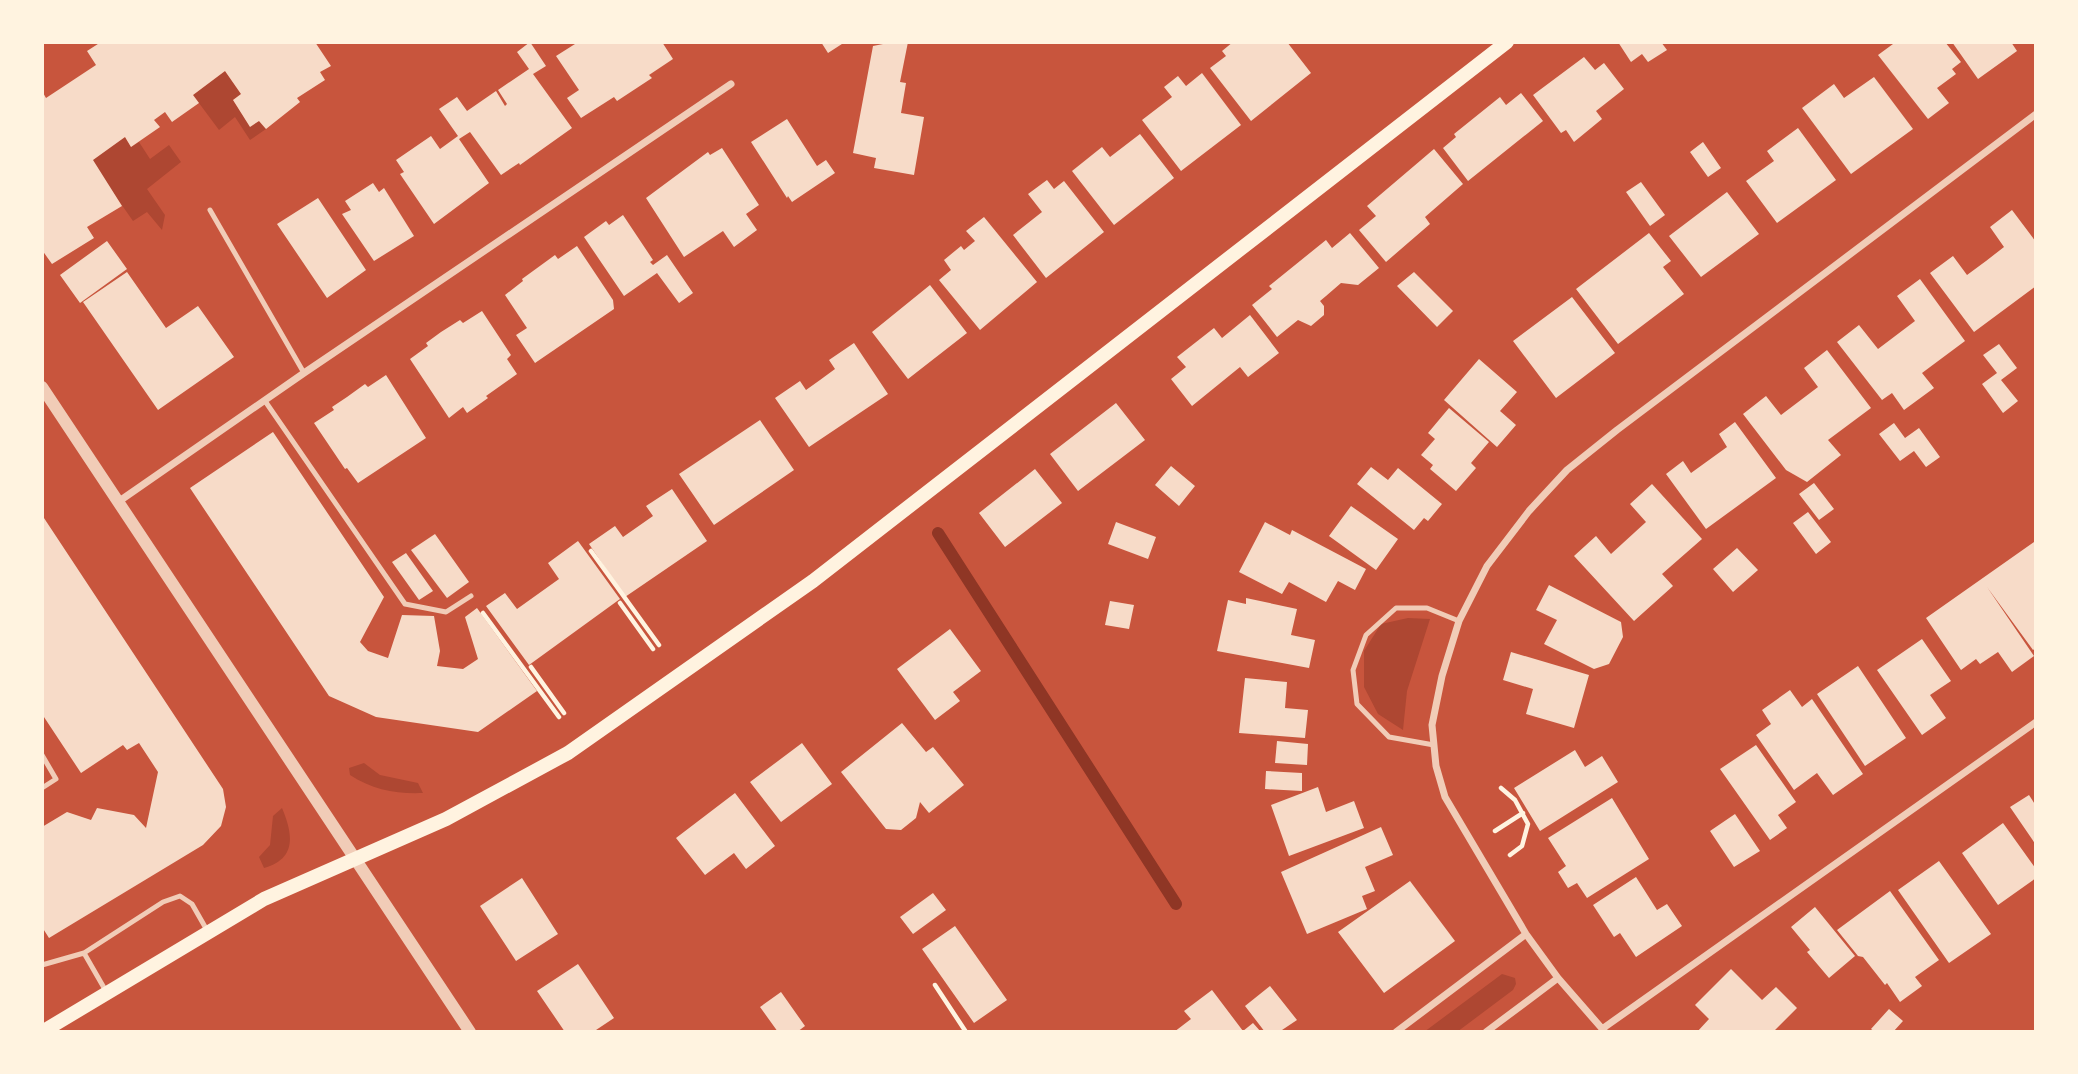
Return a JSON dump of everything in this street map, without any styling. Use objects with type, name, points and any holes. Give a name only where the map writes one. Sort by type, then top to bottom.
[{"type":"main road","points":[[42,1032],[264,899],[446,819],[568,753],[813,581],[1507,42]]},
{"type":"street","points":[[118,502],[731,84]]},
{"type":"street","points":[[2036,114],[1567,470],[1529,511],[1488,566],[1459,621],[1442,676],[1432,725],[1436,766],[1445,797],[1526,934],[1558,978],[1604,1031],[2036,722]]},
{"type":"street","points":[[42,387],[470,1032]]},
{"type":"street","points":[[1396,1032],[1526,934]]},
{"type":"street","points":[[1486,1032],[1558,978]]},
{"type":"lane","points":[[210,210],[304,373]]},
{"type":"lane","points":[[265,401],[405,604],[446,612],[471,596]]},
{"type":"lane","points":[[1434,745],[1389,737],[1357,704],[1353,670],[1366,635],[1396,608],[1427,608],[1459,621]]},
{"type":"lane","points":[[42,755],[56,779],[42,788]]},
{"type":"lane","points":[[42,965],[84,953],[163,902],[180,896],[192,904],[208,932]]},
{"type":"lane","points":[[84,953],[107,993]]},
{"type":"path","points":[[591,551],[659,645]]},
{"type":"path","points":[[471,596],[562,715],[531,667]]},
{"type":"path","points":[[620,603],[653,649]]},
{"type":"path","points":[[1501,788],[1515,800],[1528,824],[1522,846],[1510,855]]},
{"type":"path","points":[[1496,831],[1523,813]]},
{"type":"path","points":[[935,985],[966,1032]]},
{"type":"shaded area","points":[[225,71],[241,94],[233,100],[250,126],[259,121],[266,129],[250,140],[235,117],[219,130],[193,95]]},
{"type":"shaded area","points":[[125,137],[131,147],[139,142],[150,159],[169,145],[181,162],[147,189],[165,215],[162,230],[147,212],[133,221],[91,161]]},
{"type":"shaded area","points":[[1408,618],[1430,619],[1407,691],[1403,730],[1378,714],[1364,687],[1364,651],[1381,624]]},
{"type":"shaded area","points":[[364,763],[380,775],[418,783],[423,793],[385,790],[350,775],[349,768]]},
{"type":"shaded area","points":[[282,808],[290,844],[282,858],[264,868],[259,857],[270,845],[273,816]]},
{"type":"shaded area","points":[[1502,974],[1515,978],[1513,990],[1457,1032],[1424,1032]]},
{"type":"building","points":[[101,42],[315,42],[331,66],[320,72],[325,80],[297,98],[300,102],[266,129],[259,121],[250,127],[233,100],[241,94],[225,71],[193,95],[199,103],[172,122],[165,112],[154,120],[160,127],[131,147],[125,137],[93,160],[122,206],[87,227],[94,238],[52,264],[42,250],[42,91],[46,98],[96,65],[87,51]]},
{"type":"building","points":[[530,42],[546,66],[533,74],[572,128],[520,165],[519,163],[501,175],[470,132],[459,139],[489,183],[434,224],[400,174],[404,172],[396,160],[431,136],[440,149],[458,136],[439,109],[457,97],[467,111],[496,91],[505,106],[507,104],[498,90],[529,69],[517,52]]},
{"type":"building","points":[[574,42],[662,42],[673,59],[649,75],[652,78],[617,101],[614,97],[581,118],[567,98],[579,90],[556,56],[575,44]]},
{"type":"building","points":[[821,42],[845,42],[828,53]]},
{"type":"building","points":[[908,42],[900,82],[906,83],[901,113],[924,117],[914,175],[874,168],[876,158],[853,153],[873,46]]},
{"type":"building","points":[[1233,42],[1287,42],[1311,73],[1251,121],[1210,68],[1226,56],[1222,51]]},
{"type":"building","points":[[1618,42],[1661,42],[1667,50],[1648,62],[1642,54],[1631,62]]},
{"type":"building","points":[[1891,42],[1945,42],[1961,62],[1952,69],[1956,74],[1937,88],[1949,103],[1928,119],[1878,55],[1893,44]]},
{"type":"building","points":[[1952,42],[2011,42],[2017,51],[1978,79]]},
{"type":"building","points":[[1584,57],[1595,70],[1604,63],[1624,89],[1596,111],[1602,119],[1574,142],[1566,130],[1561,133],[1533,95]]},
{"type":"building","points":[[1202,73],[1241,125],[1181,171],[1142,120],[1172,97],[1164,87],[1178,76],[1186,86]]},
{"type":"building","points":[[1874,77],[1913,129],[1851,174],[1802,108],[1834,84],[1844,98]]},
{"type":"building","points":[[1521,93],[1543,121],[1468,181],[1443,148],[1456,137],[1454,134],[1500,97],[1506,105]]},
{"type":"building","points":[[787,119],[817,166],[826,160],[835,173],[792,202],[751,142]]},
{"type":"building","points":[[1798,128],[1836,180],[1777,223],[1746,181],[1774,161],[1767,151]]},
{"type":"building","points":[[1140,134],[1174,178],[1114,225],[1072,171],[1102,147],[1110,157]]},
{"type":"building","points":[[1703,142],[1721,168],[1708,177],[1690,152]]},
{"type":"building","points":[[722,148],[759,205],[746,214],[757,230],[734,247],[723,231],[684,257],[646,198],[708,152],[710,155]]},
{"type":"building","points":[[1434,149],[1463,184],[1425,217],[1430,224],[1386,262],[1359,230],[1376,216],[1367,206]]},
{"type":"building","points":[[1047,180],[1054,189],[1064,181],[1104,232],[1046,278],[1013,235],[1042,212],[1028,194]]},
{"type":"building","points":[[1641,182],[1665,215],[1650,226],[1626,192]]},
{"type":"building","points":[[373,183],[379,192],[384,188],[414,236],[374,261],[342,214],[351,210],[345,201]]},
{"type":"building","points":[[1727,192],[1759,234],[1701,277],[1669,236]]},
{"type":"building","points":[[318,198],[366,270],[327,298],[277,224]]},
{"type":"building","points":[[2012,210],[2036,242],[2036,286],[1974,332],[1930,273],[1953,256],[1967,275],[1986,261],[2004,247],[1990,227]]},
{"type":"building","points":[[623,215],[653,260],[650,262],[653,265],[667,255],[693,293],[679,303],[657,273],[624,296],[584,237],[606,221],[609,225]]},
{"type":"building","points":[[984,217],[1037,282],[980,330],[939,280],[951,270],[944,260],[961,246],[964,250],[975,241],[966,231]]},
{"type":"building","points":[[1350,233],[1379,268],[1358,285],[1341,283],[1320,301],[1324,306],[1324,315],[1311,326],[1298,320],[1277,337],[1252,305],[1272,289],[1269,286],[1326,240],[1332,248]]},
{"type":"building","points":[[1649,233],[1671,261],[1663,267],[1684,294],[1618,344],[1576,289]]},
{"type":"building","points":[[107,241],[127,269],[80,303],[60,275]]},
{"type":"building","points":[[577,246],[613,300],[614,309],[535,363],[516,335],[527,328],[505,295],[555,255],[558,259]]},
{"type":"building","points":[[127,272],[166,328],[198,306],[234,357],[158,410],[83,302]]},
{"type":"building","points":[[1414,272],[1453,311],[1437,327],[1397,286]]},
{"type":"building","points":[[1920,279],[1965,341],[1922,373],[1934,388],[1904,410],[1892,393],[1882,400],[1837,342],[1859,325],[1878,349],[1915,321],[1897,296]]},
{"type":"building","points":[[930,285],[967,333],[908,379],[872,332]]},
{"type":"building","points":[[1572,297],[1615,353],[1556,398],[1513,341]]},
{"type":"building","points":[[482,311],[511,355],[507,359],[517,374],[467,413],[463,407],[449,418],[410,359],[441,332]]},
{"type":"building","points":[[1250,315],[1279,353],[1248,377],[1240,367],[1192,406],[1171,379],[1186,367],[1177,357],[1214,328],[1222,338]]},
{"type":"building","points":[[854,343],[888,394],[809,447],[775,398],[800,381],[806,390],[835,369],[829,360]]},
{"type":"building","points":[[1999,344],[2017,368],[2001,380],[2018,401],[2003,413],[1982,384],[1997,373],[1983,355]]},
{"type":"building","points":[[1827,350],[1871,408],[1828,440],[1841,455],[1807,482],[1786,470],[1743,414],[1766,396],[1781,415],[1818,387],[1804,368]]},
{"type":"building","points":[[1479,359],[1517,392],[1500,411],[1516,425],[1497,447],[1444,400]]},
{"type":"building","points":[[386,375],[426,438],[358,483],[347,468],[345,469],[314,423],[365,384],[368,387]]},
{"type":"building","points":[[1116,403],[1145,440],[1078,491],[1050,454]]},
{"type":"building","points":[[1449,408],[1489,442],[1471,463],[1476,468],[1456,491],[1430,469],[1433,465],[1421,455],[1435,439],[1428,433]]},
{"type":"building","points":[[760,420],[794,470],[714,525],[679,474]]},
{"type":"building","points":[[1735,422],[1776,478],[1706,529],[1666,474],[1683,461],[1691,473],[1727,447],[1719,434]]},
{"type":"building","points":[[1894,423],[1905,438],[1919,428],[1940,457],[1926,467],[1914,451],[1900,461],[1879,434]]},
{"type":"building","points":[[273,432],[384,597],[360,642],[368,651],[388,658],[402,615],[434,616],[440,651],[437,666],[463,669],[478,659],[465,617],[477,608],[537,691],[478,732],[376,717],[329,696],[190,488]]},
{"type":"building","points":[[1171,466],[1195,486],[1179,506],[1155,485]]},
{"type":"building","points":[[1371,467],[1388,480],[1398,468],[1442,504],[1428,521],[1424,518],[1414,530],[1357,484]]},
{"type":"building","points":[[1035,469],[1062,503],[1005,547],[979,513]]},
{"type":"building","points":[[1814,483],[1834,509],[1819,520],[1799,494]]},
{"type":"building","points":[[1652,484],[1702,539],[1662,574],[1673,586],[1634,621],[1574,556],[1596,536],[1611,554],[1646,522],[1630,504]]},
{"type":"building","points":[[672,489],[707,541],[625,597],[589,544],[615,526],[623,537],[653,516],[646,506]]},
{"type":"building","points":[[1351,506],[1398,539],[1376,570],[1329,536]]},
{"type":"building","points":[[1808,512],[1831,542],[1816,554],[1793,523]]},
{"type":"building","points":[[42,515],[223,789],[226,807],[221,826],[203,845],[49,938],[42,927],[42,827],[67,812],[91,820],[97,808],[134,815],[146,828],[158,772],[139,743],[127,750],[123,745],[81,773],[42,714]]},
{"type":"building","points":[[1116,522],[1156,537],[1148,559],[1108,544]]},
{"type":"building","points":[[1265,522],[1290,535],[1292,530],[1366,569],[1355,590],[1338,581],[1326,602],[1289,582],[1282,594],[1239,572]]},
{"type":"building","points":[[435,534],[469,582],[447,598],[411,550]]},
{"type":"building","points":[[578,541],[620,599],[529,665],[486,606],[505,593],[517,609],[559,579],[548,563]]},
{"type":"building","points":[[2034,542],[2036,648],[2033,650],[1987,587],[2034,656],[2012,672],[1998,652],[1980,664],[1976,659],[1961,670],[1926,618]]},
{"type":"building","points":[[1737,548],[1758,570],[1733,592],[1713,569]]},
{"type":"building","points":[[406,553],[433,591],[419,600],[392,562]]},
{"type":"building","points":[[1549,585],[1621,622],[1623,637],[1609,664],[1594,669],[1544,644],[1557,620],[1536,610]]},
{"type":"building","points":[[1246,598],[1297,609],[1291,635],[1315,640],[1309,668],[1217,651],[1228,600],[1246,604]]},
{"type":"building","points":[[1110,601],[1134,605],[1129,629],[1105,625]]},
{"type":"building","points":[[950,629],[981,671],[953,692],[960,701],[935,720],[897,669]]},
{"type":"building","points":[[1922,639],[1951,681],[1930,695],[1946,718],[1922,735],[1877,670]]},
{"type":"building","points":[[1511,652],[1589,675],[1574,728],[1526,714],[1533,689],[1503,680]]},
{"type":"building","points":[[1858,666],[1906,738],[1865,766],[1817,694]]},
{"type":"building","points":[[1245,678],[1287,682],[1285,708],[1308,710],[1305,738],[1239,733]]},
{"type":"building","points":[[1790,690],[1802,707],[1812,699],[1863,774],[1833,795],[1817,773],[1794,790],[1756,735],[1771,724],[1762,710]]},
{"type":"building","points":[[902,723],[926,752],[933,747],[964,785],[929,813],[920,802],[916,818],[901,830],[886,829],[841,772]]},
{"type":"building","points":[[1277,741],[1308,744],[1307,765],[1275,763]]},
{"type":"building","points":[[802,743],[832,784],[781,822],[750,782]]},
{"type":"building","points":[[1756,745],[1796,802],[1778,815],[1787,828],[1770,840],[1720,769]]},
{"type":"building","points":[[1575,750],[1585,767],[1602,756],[1618,782],[1540,831],[1514,788]]},
{"type":"building","points":[[1266,771],[1302,773],[1302,791],[1265,789]]},
{"type":"building","points":[[1318,787],[1326,812],[1354,801],[1364,828],[1289,856],[1271,805]]},
{"type":"building","points":[[735,793],[775,846],[746,869],[734,853],[705,875],[676,838]]},
{"type":"building","points":[[2029,795],[2036,806],[2036,845],[2010,807]]},
{"type":"building","points":[[1612,798],[1649,859],[1587,898],[1577,883],[1568,888],[1558,872],[1566,866],[1548,838]]},
{"type":"building","points":[[1735,814],[1760,851],[1734,867],[1710,831]]},
{"type":"building","points":[[2003,823],[2036,869],[2036,878],[1998,905],[1962,853]]},
{"type":"building","points":[[1381,827],[1393,855],[1365,867],[1375,891],[1362,896],[1367,909],[1307,934],[1281,872]]},
{"type":"building","points":[[1939,861],[1991,934],[1949,963],[1898,890]]},
{"type":"building","points":[[1636,877],[1657,910],[1667,904],[1682,926],[1636,957],[1620,933],[1614,937],[1593,905]]},
{"type":"building","points":[[522,878],[558,934],[516,961],[480,906]]},
{"type":"building","points":[[1410,881],[1455,941],[1384,993],[1338,932]]},
{"type":"building","points":[[1890,891],[1939,960],[1915,977],[1922,986],[1900,1002],[1887,983],[1885,985],[1837,930]]},
{"type":"building","points":[[933,893],[946,910],[913,934],[900,917]]},
{"type":"building","points":[[1815,907],[1855,956],[1829,978],[1807,952],[1810,950],[1791,927]]},
{"type":"building","points":[[955,926],[1007,1000],[974,1023],[922,949]]},
{"type":"building","points":[[578,964],[614,1018],[593,1032],[565,1032],[537,991]]},
{"type":"building","points":[[1731,969],[1762,1000],[1776,987],[1797,1008],[1773,1032],[1697,1032],[1709,1019],[1695,1005]]},
{"type":"building","points":[[1270,986],[1297,1020],[1279,1032],[1265,1032],[1245,1006]]},
{"type":"building","points":[[1212,990],[1243,1031],[1253,1023],[1261,1032],[1174,1032],[1191,1019],[1184,1011]]},
{"type":"building","points":[[781,992],[805,1026],[797,1032],[778,1032],[760,1007]]},
{"type":"building","points":[[1889,1009],[1903,1021],[1893,1032],[1875,1032],[1871,1029]]},
{"type":"waterway","points":[[938,533],[1176,904]]}]
